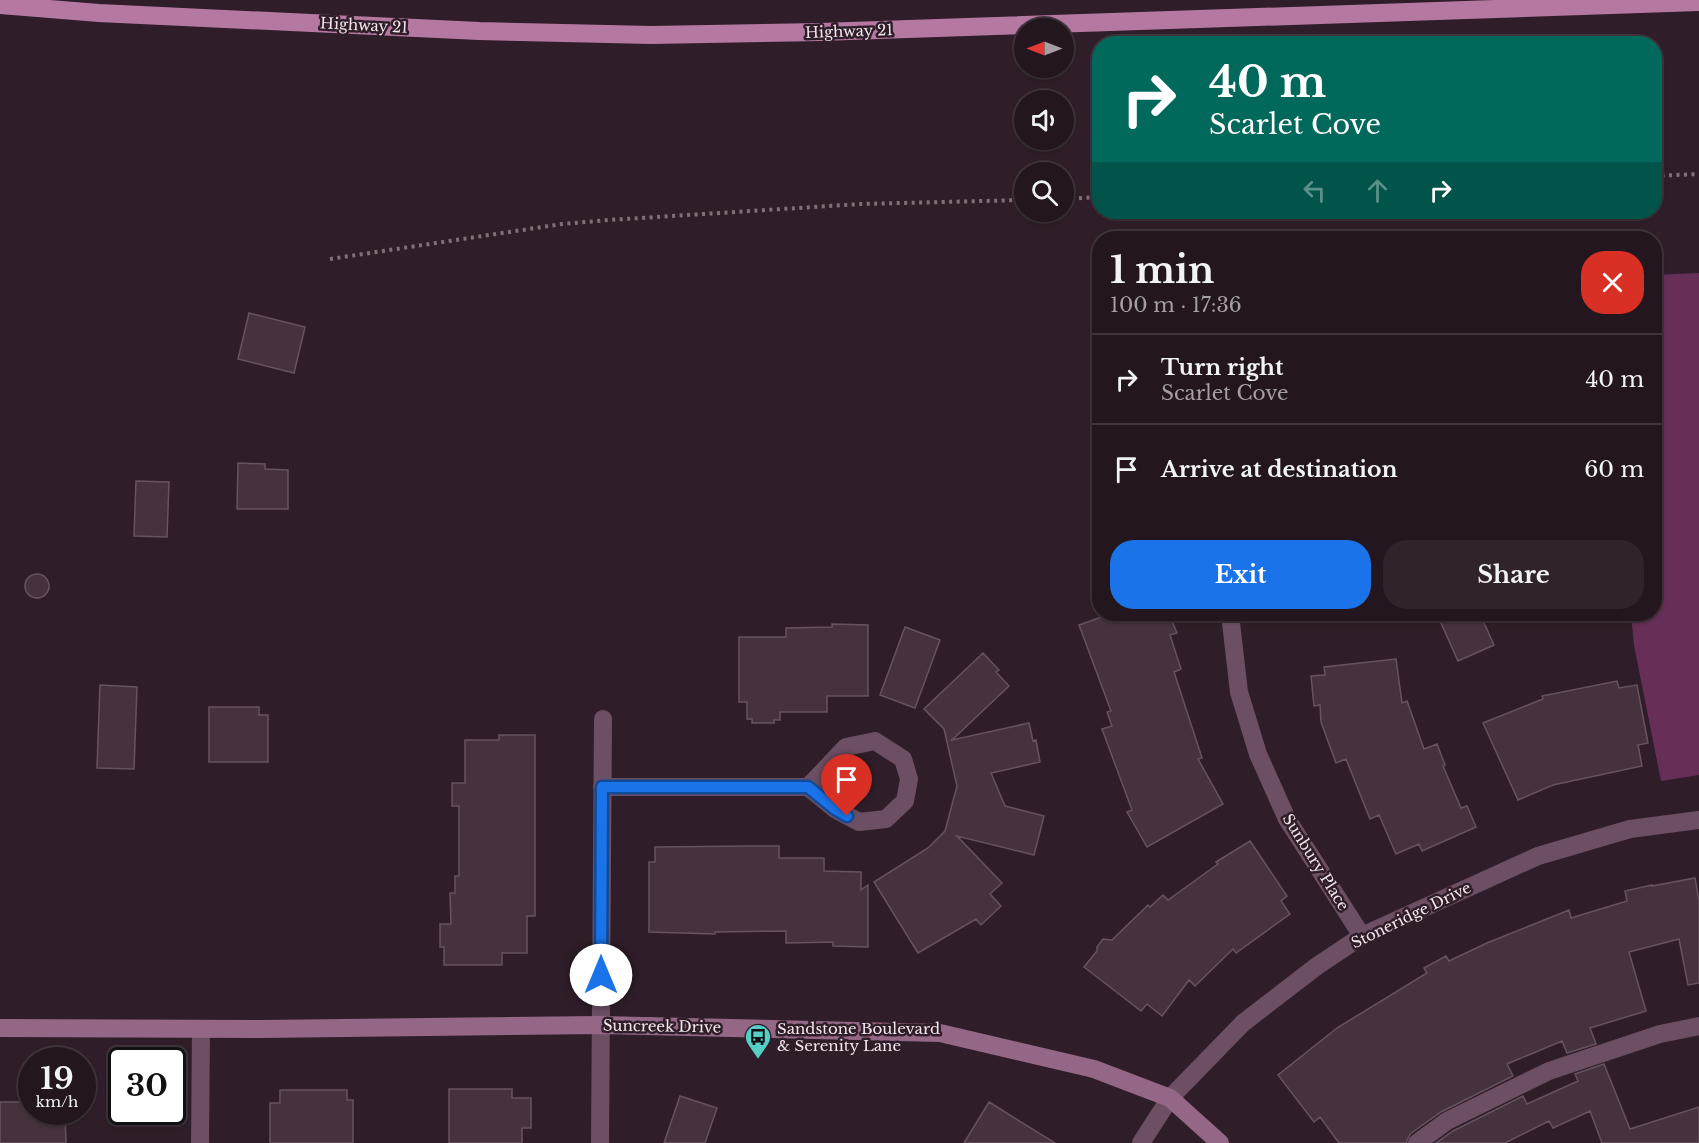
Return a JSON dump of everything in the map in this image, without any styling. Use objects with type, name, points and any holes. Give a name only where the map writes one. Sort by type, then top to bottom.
[{"type":"main road","name":"Highway 21","points":[[0,5],[99,13],[467,30],[651,35],[821,32],[1699,2]]},
{"type":"street","name":"Sunbury Place","points":[[1231,621],[1239,692],[1258,754],[1287,819],[1362,936]]},
{"type":"street","points":[[600,1143],[603,719]]},
{"type":"street","points":[[602,787],[808,787],[835,809],[859,822],[886,819],[905,801],[909,779],[903,759],[876,741],[846,747],[808,787]]},
{"type":"street","name":"Stoneridge Drive","points":[[1141,1143],[1170,1098],[1243,1023],[1317,966],[1362,936],[1538,856],[1630,829],[1699,820]]},
{"type":"street","name":"Suncreek Drive","points":[[0,1028],[201,1029],[601,1025],[940,1033],[1094,1069],[1170,1098],[1220,1143]]},
{"type":"street","points":[[1417,1143],[1447,1121],[1549,1071],[1660,1034],[1699,1026]]},
{"type":"street","points":[[200,1143],[201,1029]]},
{"type":"path","points":[[1662,176],[1699,174]]},
{"type":"path","points":[[1074,198],[1092,197]]},
{"type":"path","points":[[330,259],[562,224],[861,204],[1014,200]]},
{"type":"shaded area","points":[[1699,273],[1699,775],[1661,781],[1634,645],[1632,621],[1662,621],[1662,275]]},
{"type":"building","points":[[249,313],[305,327],[294,373],[238,359]]},
{"type":"building","points":[[238,463],[265,464],[265,469],[288,470],[288,509],[237,509]]},
{"type":"building","points":[[136,481],[169,482],[167,537],[134,536]]},
{"type":"building","points":[[37,574],[46,577],[49,586],[46,595],[37,598],[28,595],[25,586],[28,577]]},
{"type":"building","points":[[1092,620],[1172,621],[1177,633],[1170,635],[1181,669],[1174,672],[1202,758],[1198,759],[1223,804],[1147,847],[1127,812],[1132,810],[1102,729],[1112,726],[1107,712],[1111,711],[1079,625]]},
{"type":"building","points":[[1440,621],[1483,621],[1494,645],[1458,661]]},
{"type":"building","points":[[832,624],[868,625],[868,696],[827,696],[827,712],[780,712],[780,720],[774,720],[774,723],[752,723],[752,719],[747,719],[747,702],[739,702],[739,637],[786,637],[786,628],[832,627]]},
{"type":"building","points":[[905,627],[940,640],[915,708],[880,695]]},
{"type":"building","points":[[983,653],[999,670],[996,672],[1009,686],[952,740],[1029,723],[1033,741],[1036,740],[1040,762],[991,773],[1005,806],[1044,816],[1034,855],[957,836],[1002,883],[990,894],[1001,906],[981,925],[976,919],[918,953],[874,882],[928,848],[945,831],[957,786],[944,729],[924,709]]},
{"type":"building","points":[[1396,659],[1402,703],[1407,701],[1424,749],[1437,744],[1445,765],[1443,766],[1461,808],[1467,806],[1476,827],[1422,851],[1419,844],[1396,854],[1379,815],[1370,819],[1346,759],[1336,763],[1321,722],[1320,705],[1314,706],[1311,676],[1325,675],[1324,667]]},
{"type":"building","points":[[1617,681],[1619,688],[1637,685],[1648,743],[1638,745],[1642,766],[1553,785],[1518,800],[1483,723],[1543,699],[1542,696]]},
{"type":"building","points":[[100,685],[137,687],[134,769],[97,768]]},
{"type":"building","points":[[209,707],[259,707],[259,715],[268,715],[268,762],[209,762]]},
{"type":"building","points":[[499,735],[535,735],[535,916],[527,916],[527,953],[502,953],[502,965],[444,965],[444,947],[440,947],[440,924],[451,924],[450,893],[455,893],[455,876],[459,876],[459,806],[452,806],[452,783],[465,783],[465,740],[499,740]]},
{"type":"building","points":[[1250,841],[1287,896],[1281,901],[1290,914],[1236,953],[1233,949],[1195,986],[1189,980],[1162,1016],[1147,1004],[1141,1011],[1084,967],[1103,939],[1112,940],[1148,905],[1150,907],[1163,895],[1168,900],[1218,864],[1216,862]]},
{"type":"building","points":[[779,846],[779,858],[824,858],[824,871],[861,872],[861,890],[868,885],[868,947],[833,946],[833,942],[786,943],[786,931],[715,932],[715,934],[649,932],[649,862],[655,862],[655,847]]},
{"type":"building","points":[[1695,878],[1699,901],[1699,983],[1688,985],[1679,939],[1629,952],[1646,1011],[1590,1028],[1596,1044],[1567,1053],[1562,1041],[1507,1064],[1513,1076],[1441,1112],[1410,1134],[1406,1143],[1339,1143],[1320,1117],[1314,1122],[1278,1075],[1337,1028],[1427,973],[1424,968],[1446,956],[1449,961],[1569,910],[1571,918],[1627,901],[1625,891]]},
{"type":"building","points":[[1604,1064],[1630,1129],[1699,1107],[1699,1143],[1602,1143],[1590,1111],[1553,1128],[1549,1121],[1505,1143],[1436,1143],[1453,1131],[1523,1096],[1527,1104],[1578,1081],[1575,1074]]},
{"type":"building","points":[[449,1089],[512,1089],[512,1098],[531,1098],[531,1128],[522,1128],[522,1143],[449,1143]]},
{"type":"building","points":[[280,1090],[347,1090],[347,1100],[353,1100],[353,1143],[270,1143],[270,1103],[280,1103]]},
{"type":"building","points":[[680,1096],[717,1108],[705,1143],[664,1143]]},
{"type":"building","points":[[0,1102],[18,1102],[18,1125],[65,1125],[66,1143],[0,1143]]},
{"type":"building","points":[[989,1102],[1055,1143],[964,1143]]},
{"type":"place","name":"Sandstone Boulevard & Serenity Lane","points":[[758,1060]]},
{"type":"route","points":[[601,975],[602,787],[808,787],[847,816]]}]
